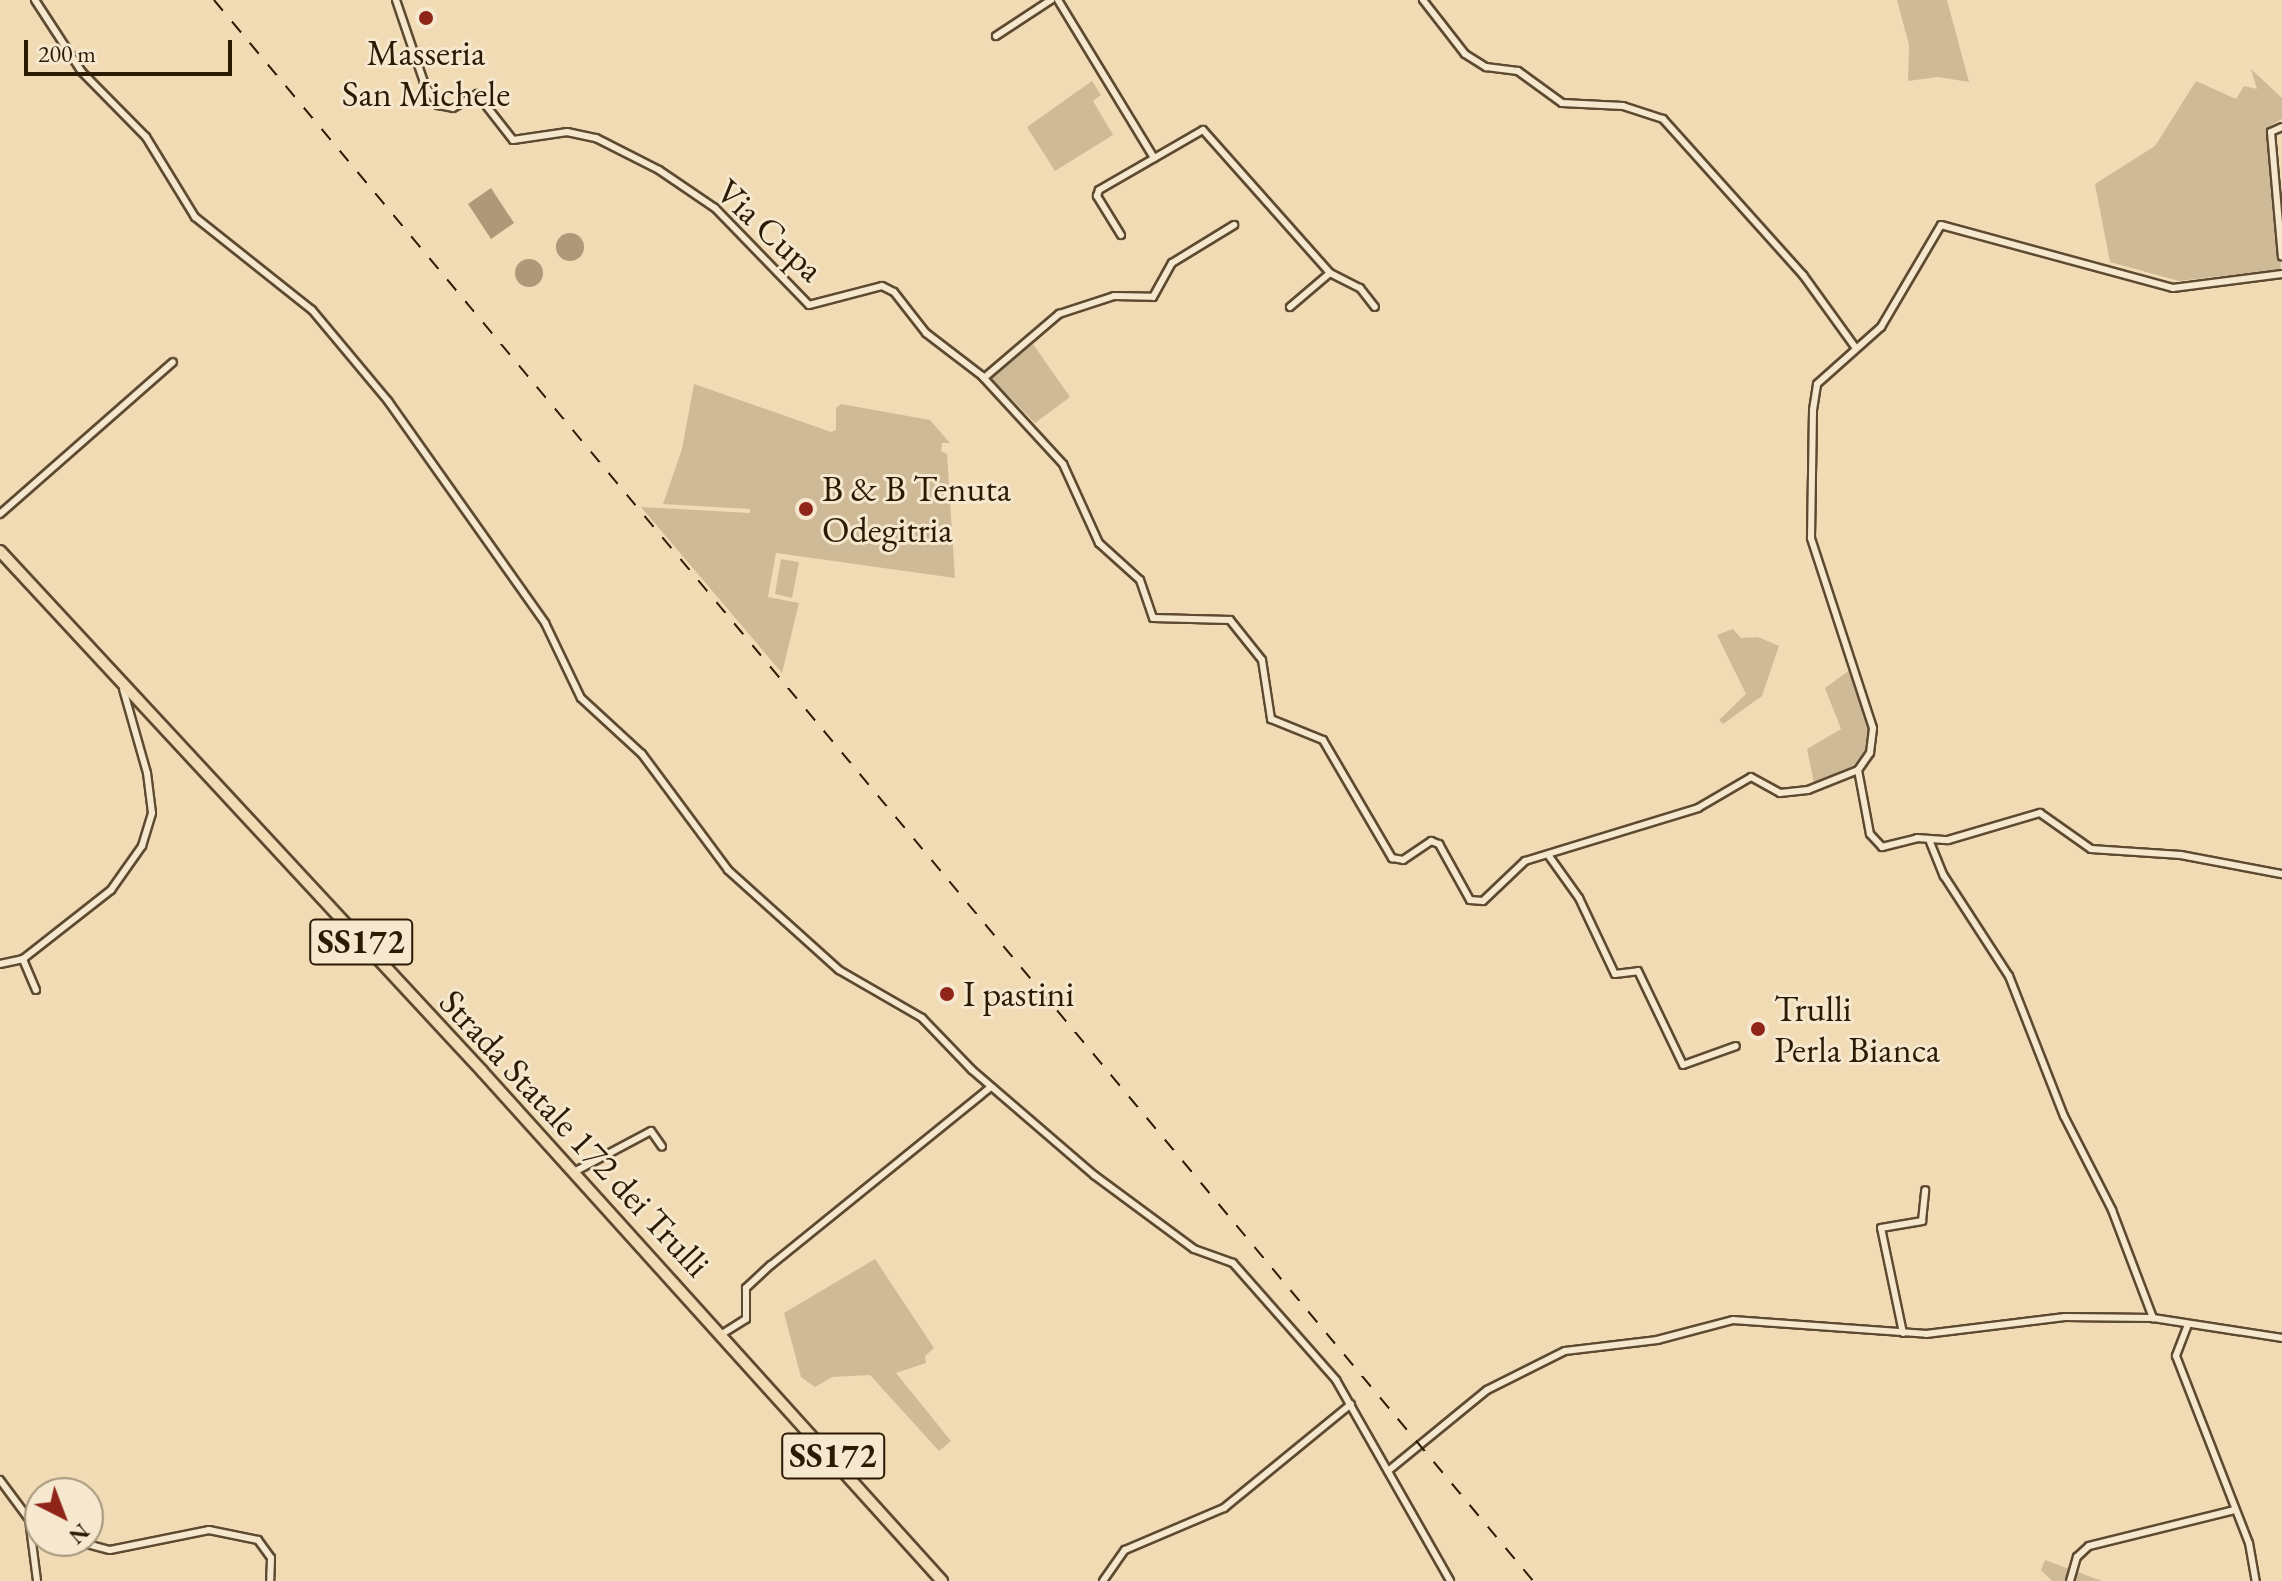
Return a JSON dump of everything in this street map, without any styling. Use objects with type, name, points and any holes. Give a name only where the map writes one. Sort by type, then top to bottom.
[{"type":"main road","name":"Strada Statale 172 dei Trulli","points":[[0,551],[123,689],[574,1172],[942,1581]]},
{"type":"street","points":[[35,0],[82,72],[146,137],[195,217],[312,310],[388,401],[545,623],[581,698],[642,754],[728,870],[839,970],[922,1018],[991,1087],[1094,1175],[1194,1249],[1233,1263],[1351,1404],[1450,1581]]},
{"type":"street","name":"Via Cupa","points":[[396,0],[425,85],[438,105],[453,108],[477,94],[513,140],[567,132],[596,138],[659,170],[715,208],[809,305],[887,287],[926,333],[984,378],[1063,464],[1099,543],[1140,580],[1153,618],[1230,620],[1262,660],[1271,719],[1323,740],[1392,858],[1403,860],[1431,841],[1439,844],[1470,900],[1483,901],[1525,861],[1549,856]]},
{"type":"street","points":[[996,36],[1051,0]]},
{"type":"street","points":[[1058,0],[1154,158]]},
{"type":"street","points":[[1423,0],[1465,54],[1486,67],[1518,71],[1562,103],[1623,106],[1663,119],[1803,275],[1855,347]]},
{"type":"street","points":[[2282,127],[2271,132],[2282,257]]},
{"type":"street","points":[[1121,235],[1097,192],[1205,131],[1330,273],[1360,288],[1375,307]]},
{"type":"street","points":[[984,378],[1059,314],[1114,296],[1153,297],[1172,263],[1234,225]]},
{"type":"street","points":[[1736,1046],[1683,1065],[1638,971],[1615,974],[1579,898],[1549,856],[1698,808],[1751,777],[1780,793],[1794,792],[1858,770],[1870,753],[1873,728],[1824,583],[1809,510],[1817,384],[1881,327],[1941,225],[2173,288],[2282,274]]},
{"type":"street","points":[[1290,307],[1330,273]]},
{"type":"street","points":[[0,514],[173,362]]},
{"type":"street","points":[[0,964],[23,959],[111,890],[142,846],[152,813],[147,773],[123,689]]},
{"type":"street","points":[[1858,770],[1870,834],[1878,846],[1923,838],[1930,842],[1944,876],[2011,980],[2064,1116],[2112,1210],[2153,1318]]},
{"type":"street","points":[[1930,842],[2040,813],[2091,849],[2181,855],[2282,874]]},
{"type":"street","points":[[23,959],[36,990]]},
{"type":"street","points":[[722,1334],[749,1313],[746,1288],[991,1087]]},
{"type":"street","points":[[574,1172],[651,1131],[662,1147]]},
{"type":"street","points":[[1903,1333],[1881,1228],[1922,1221],[1925,1190]]},
{"type":"street","points":[[1388,1471],[1487,1390],[1565,1351],[1657,1340],[1733,1320],[1903,1333],[2065,1317],[2153,1318],[2187,1327],[2208,1325],[2282,1338]]},
{"type":"street","points":[[2187,1327],[2176,1356],[2235,1510],[2256,1581]]},
{"type":"street","points":[[1103,1581],[1125,1550],[1224,1508],[1351,1404]]},
{"type":"street","points":[[0,1480],[24,1512]]},
{"type":"street","points":[[2070,1581],[2077,1557],[2089,1546],[2235,1510]]},
{"type":"street","points":[[104,1548],[110,1550],[209,1530],[258,1540],[271,1558],[270,1581]]},
{"type":"street","points":[[34,1557],[37,1581]]},
{"type":"shaded area","points":[[1897,0],[1947,0],[1969,82],[1938,77],[1908,81],[1909,45]]},
{"type":"shaded area","points":[[2251,69],[2282,98],[2282,119],[2271,125],[2281,269],[2179,281],[2110,262],[2095,184],[2155,146],[2196,81],[2236,99],[2244,86],[2257,89]]},
{"type":"shaded area","points":[[1092,81],[1101,95],[1093,101],[1113,135],[1055,171],[1027,127]]},
{"type":"shaded area","points":[[491,188],[514,223],[491,239],[468,204]]},
{"type":"shaded area","points":[[570,233],[580,237],[584,247],[580,257],[570,261],[560,257],[556,247],[560,237]]},
{"type":"shaded area","points":[[529,259],[539,263],[543,273],[539,283],[529,287],[519,283],[515,273],[519,263]]},
{"type":"shaded area","points":[[1033,344],[1070,397],[1035,423],[991,378]]},
{"type":"shaded area","points":[[694,384],[831,432],[836,430],[836,408],[841,404],[930,420],[950,443],[942,443],[941,451],[947,454],[955,578],[776,553],[768,597],[799,603],[782,673],[641,507],[750,513],[750,509],[663,504],[682,449]]},
{"type":"shaded area","points":[[781,559],[799,562],[792,598],[775,594]]},
{"type":"shaded area","points":[[1733,629],[1741,638],[1758,637],[1779,646],[1762,696],[1723,724],[1719,720],[1746,694],[1717,635]]},
{"type":"shaded area","points":[[1851,669],[1871,742],[1850,770],[1814,783],[1807,749],[1841,729],[1825,688]]},
{"type":"shaded area","points":[[875,1259],[934,1348],[925,1356],[926,1363],[896,1373],[951,1441],[939,1451],[870,1375],[832,1377],[815,1387],[801,1377],[784,1313]]},
{"type":"shaded area","points":[[2045,1560],[2102,1581],[2052,1581],[2041,1570]]},
{"type":"railway","points":[[214,0],[1533,1581]]},
{"type":"place","name":"Masseria San Michele","points":[[426,18]]},
{"type":"place","name":"B & B Tenuta Odegitria","points":[[806,509]]},
{"type":"place","name":"I pastini","points":[[947,994]]},
{"type":"place","name":"Trulli Perla Bianca","points":[[1758,1029]]}]
